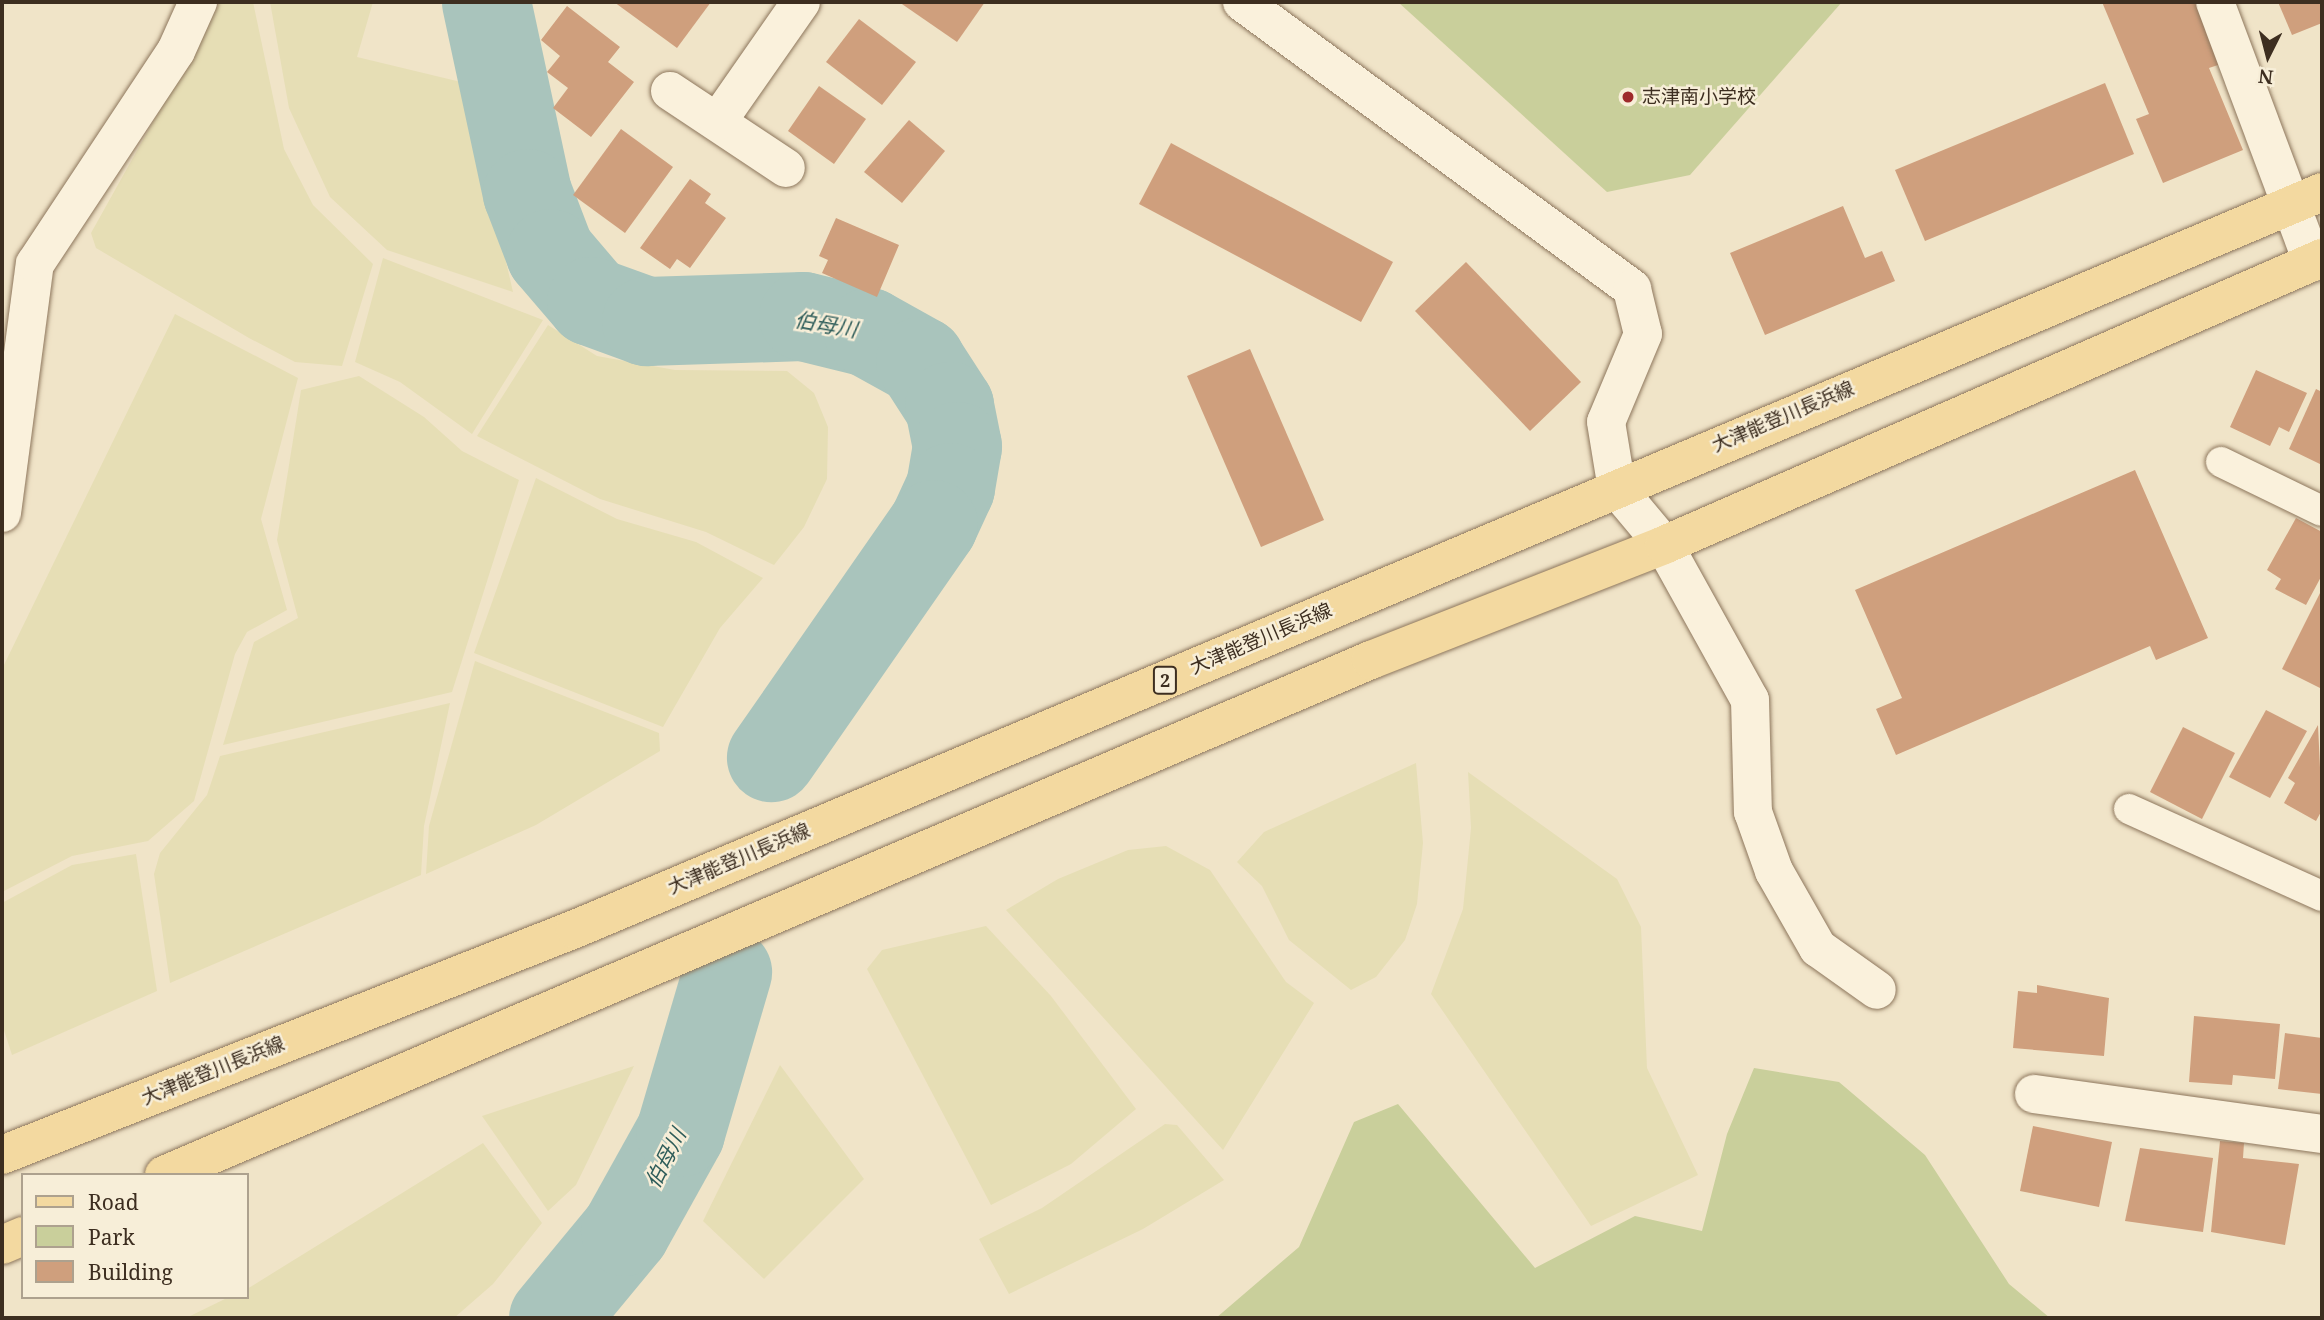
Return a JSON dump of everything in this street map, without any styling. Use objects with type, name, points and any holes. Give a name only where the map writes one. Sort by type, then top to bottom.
[{"type":"main road","name":"大津能登川長浜線","points":[[2,1155],[575,929],[2306,198]]},
{"type":"main road","points":[[169,1173],[1345,671],[1664,545],[2317,260]]},
{"type":"main road","points":[[2,1245],[21,1237]]},
{"type":"street","points":[[2,513],[35,264],[176,51],[198,2]]},
{"type":"street","points":[[718,121],[801,2]]},
{"type":"street","points":[[1242,2],[1632,289],[1643,334],[1606,422],[1617,489],[1664,545],[1750,700],[1753,812],[1773,871],[1818,948],[1877,990]]},
{"type":"street","points":[[2215,2],[2306,198],[2317,260]]},
{"type":"street","points":[[670,91],[786,168]]},
{"type":"street","points":[[2034,1094],[2322,1134]]},
{"type":"lane","points":[[2221,462],[2322,511]]},
{"type":"lane","points":[[2129,809],[2322,896]]},
{"type":"shaded area","points":[[220,2],[253,2],[284,149],[313,205],[373,264],[342,366],[295,362],[96,248],[91,233]]},
{"type":"shaded area","points":[[270,2],[373,2],[357,57],[465,83],[513,292],[387,250],[330,197],[289,108]]},
{"type":"shaded area","points":[[383,258],[543,320],[472,434],[400,382],[355,362]]},
{"type":"shaded area","points":[[175,314],[298,378],[261,519],[287,610],[247,632],[235,654],[194,801],[148,841],[72,856],[2,892],[2,669]]},
{"type":"shaded area","points":[[548,325],[597,356],[675,370],[787,371],[814,393],[828,427],[827,479],[804,527],[774,565],[706,532],[600,499],[477,436]]},
{"type":"shaded area","points":[[359,376],[424,417],[462,451],[519,480],[452,692],[223,745],[254,642],[298,618],[277,540],[301,390]]},
{"type":"shaded area","points":[[536,478],[617,519],[696,542],[763,578],[720,628],[663,727],[474,653]]},
{"type":"shaded area","points":[[475,661],[659,733],[660,751],[536,825],[426,874],[429,826]]},
{"type":"shaded area","points":[[450,703],[424,826],[421,875],[170,983],[154,874],[160,853],[207,795],[220,756]]},
{"type":"shaded area","points":[[1416,763],[1423,843],[1417,904],[1405,940],[1376,977],[1351,990],[1289,940],[1262,886],[1237,862],[1264,832]]},
{"type":"shaded area","points":[[1468,772],[1617,879],[1641,927],[1647,1068],[1698,1175],[1591,1226],[1431,994],[1463,909],[1471,828]]},
{"type":"shaded area","points":[[1166,846],[1210,870],[1286,982],[1314,1003],[1223,1150],[1006,910],[1058,879],[1128,850]]},
{"type":"shaded area","points":[[136,854],[157,991],[12,1055],[2,1024],[2,903],[72,865]]},
{"type":"shaded area","points":[[986,926],[1051,996],[1136,1109],[1071,1164],[991,1205],[867,969],[882,950]]},
{"type":"shaded area","points":[[780,1065],[864,1179],[764,1279],[703,1221]]},
{"type":"shaded area","points":[[634,1066],[576,1185],[548,1211],[482,1116]]},
{"type":"shaded area","points":[[1165,1124],[1177,1125],[1224,1180],[1143,1229],[1009,1294],[979,1239],[1042,1208]]},
{"type":"shaded area","points":[[483,1143],[542,1223],[493,1284],[454,1318],[186,1318],[225,1299],[248,1299],[248,1288]]},
{"type":"green space","points":[[1398,2],[1842,2],[1690,175],[1607,192]]},
{"type":"green space","points":[[1754,1068],[1839,1082],[1925,1155],[2009,1284],[2050,1318],[1216,1318],[1299,1247],[1354,1122],[1398,1104],[1535,1268],[1635,1216],[1702,1231],[1727,1134]]},
{"type":"building","points":[[614,2],[711,2],[677,48]]},
{"type":"building","points":[[899,2],[985,2],[957,42]]},
{"type":"building","points":[[2102,2],[2195,2],[2221,64],[2209,68],[2243,150],[2163,183],[2136,119],[2149,114]]},
{"type":"building","points":[[2278,2],[2322,2],[2322,23],[2292,35]]},
{"type":"building","points":[[567,6],[620,47],[608,62],[634,82],[591,137],[553,108],[568,88],[547,72],[560,56],[541,40]]},
{"type":"building","points":[[859,19],[916,62],[882,105],[826,62]]},
{"type":"building","points":[[2105,83],[2134,154],[1925,241],[1895,170]]},
{"type":"building","points":[[819,86],[866,119],[834,164],[788,131]]},
{"type":"building","points":[[909,120],[945,151],[902,203],[864,172]]},
{"type":"building","points":[[621,129],[673,167],[625,233],[573,195]]},
{"type":"building","points":[[1171,143],[1393,262],[1361,322],[1139,204]]},
{"type":"building","points":[[690,179],[711,194],[705,203],[726,218],[690,268],[677,259],[670,269],[640,248]]},
{"type":"building","points":[[1843,206],[1865,258],[1882,251],[1895,281],[1765,335],[1730,253]]},
{"type":"building","points":[[836,218],[899,245],[877,297],[822,273],[828,260],[819,256]]},
{"type":"building","points":[[1466,262],[1581,382],[1530,431],[1415,311]]},
{"type":"building","points":[[1250,349],[1324,520],[1261,547],[1187,376]]},
{"type":"building","points":[[2256,370],[2307,393],[2289,432],[2279,427],[2270,446],[2230,427]]},
{"type":"building","points":[[2316,389],[2322,392],[2322,465],[2289,449]]},
{"type":"building","points":[[2135,470],[2208,638],[2156,660],[2150,646],[1896,755],[1876,709],[1902,698],[1855,590]]},
{"type":"building","points":[[2296,518],[2322,532],[2322,575],[2306,605],[2275,589],[2281,579],[2267,570]]},
{"type":"building","points":[[2322,589],[2322,689],[2282,669]]},
{"type":"building","points":[[2266,710],[2307,731],[2270,798],[2229,777]]},
{"type":"building","points":[[2318,725],[2322,810],[2316,821],[2284,803],[2295,783],[2288,778]]},
{"type":"building","points":[[2183,727],[2235,753],[2202,819],[2150,792]]},
{"type":"building","points":[[2037,985],[2109,998],[2104,1056],[2013,1048],[2018,991],[2037,993]]},
{"type":"building","points":[[2194,1016],[2280,1024],[2275,1079],[2233,1075],[2232,1085],[2189,1082]]},
{"type":"building","points":[[2285,1033],[2322,1038],[2322,1094],[2278,1089]]},
{"type":"building","points":[[2033,1126],[2112,1142],[2099,1207],[2020,1191]]},
{"type":"building","points":[[2220,1141],[2244,1143],[2243,1158],[2299,1164],[2285,1245],[2211,1232]]},
{"type":"building","points":[[2140,1148],[2213,1158],[2203,1232],[2125,1221]]},
{"type":"waterway","name":"伯母川","points":[[486,2],[527,193],[550,253],[591,301],[646,321],[803,316],[868,332],[920,361],[949,406],[957,446],[950,487],[933,524],[771,757]]},
{"type":"waterway","name":"伯母川","points":[[553,1318],[625,1231],[680,1132],[727,972]]},
{"type":"place","name":"志津南小学校","points":[[1628,97]]}]
